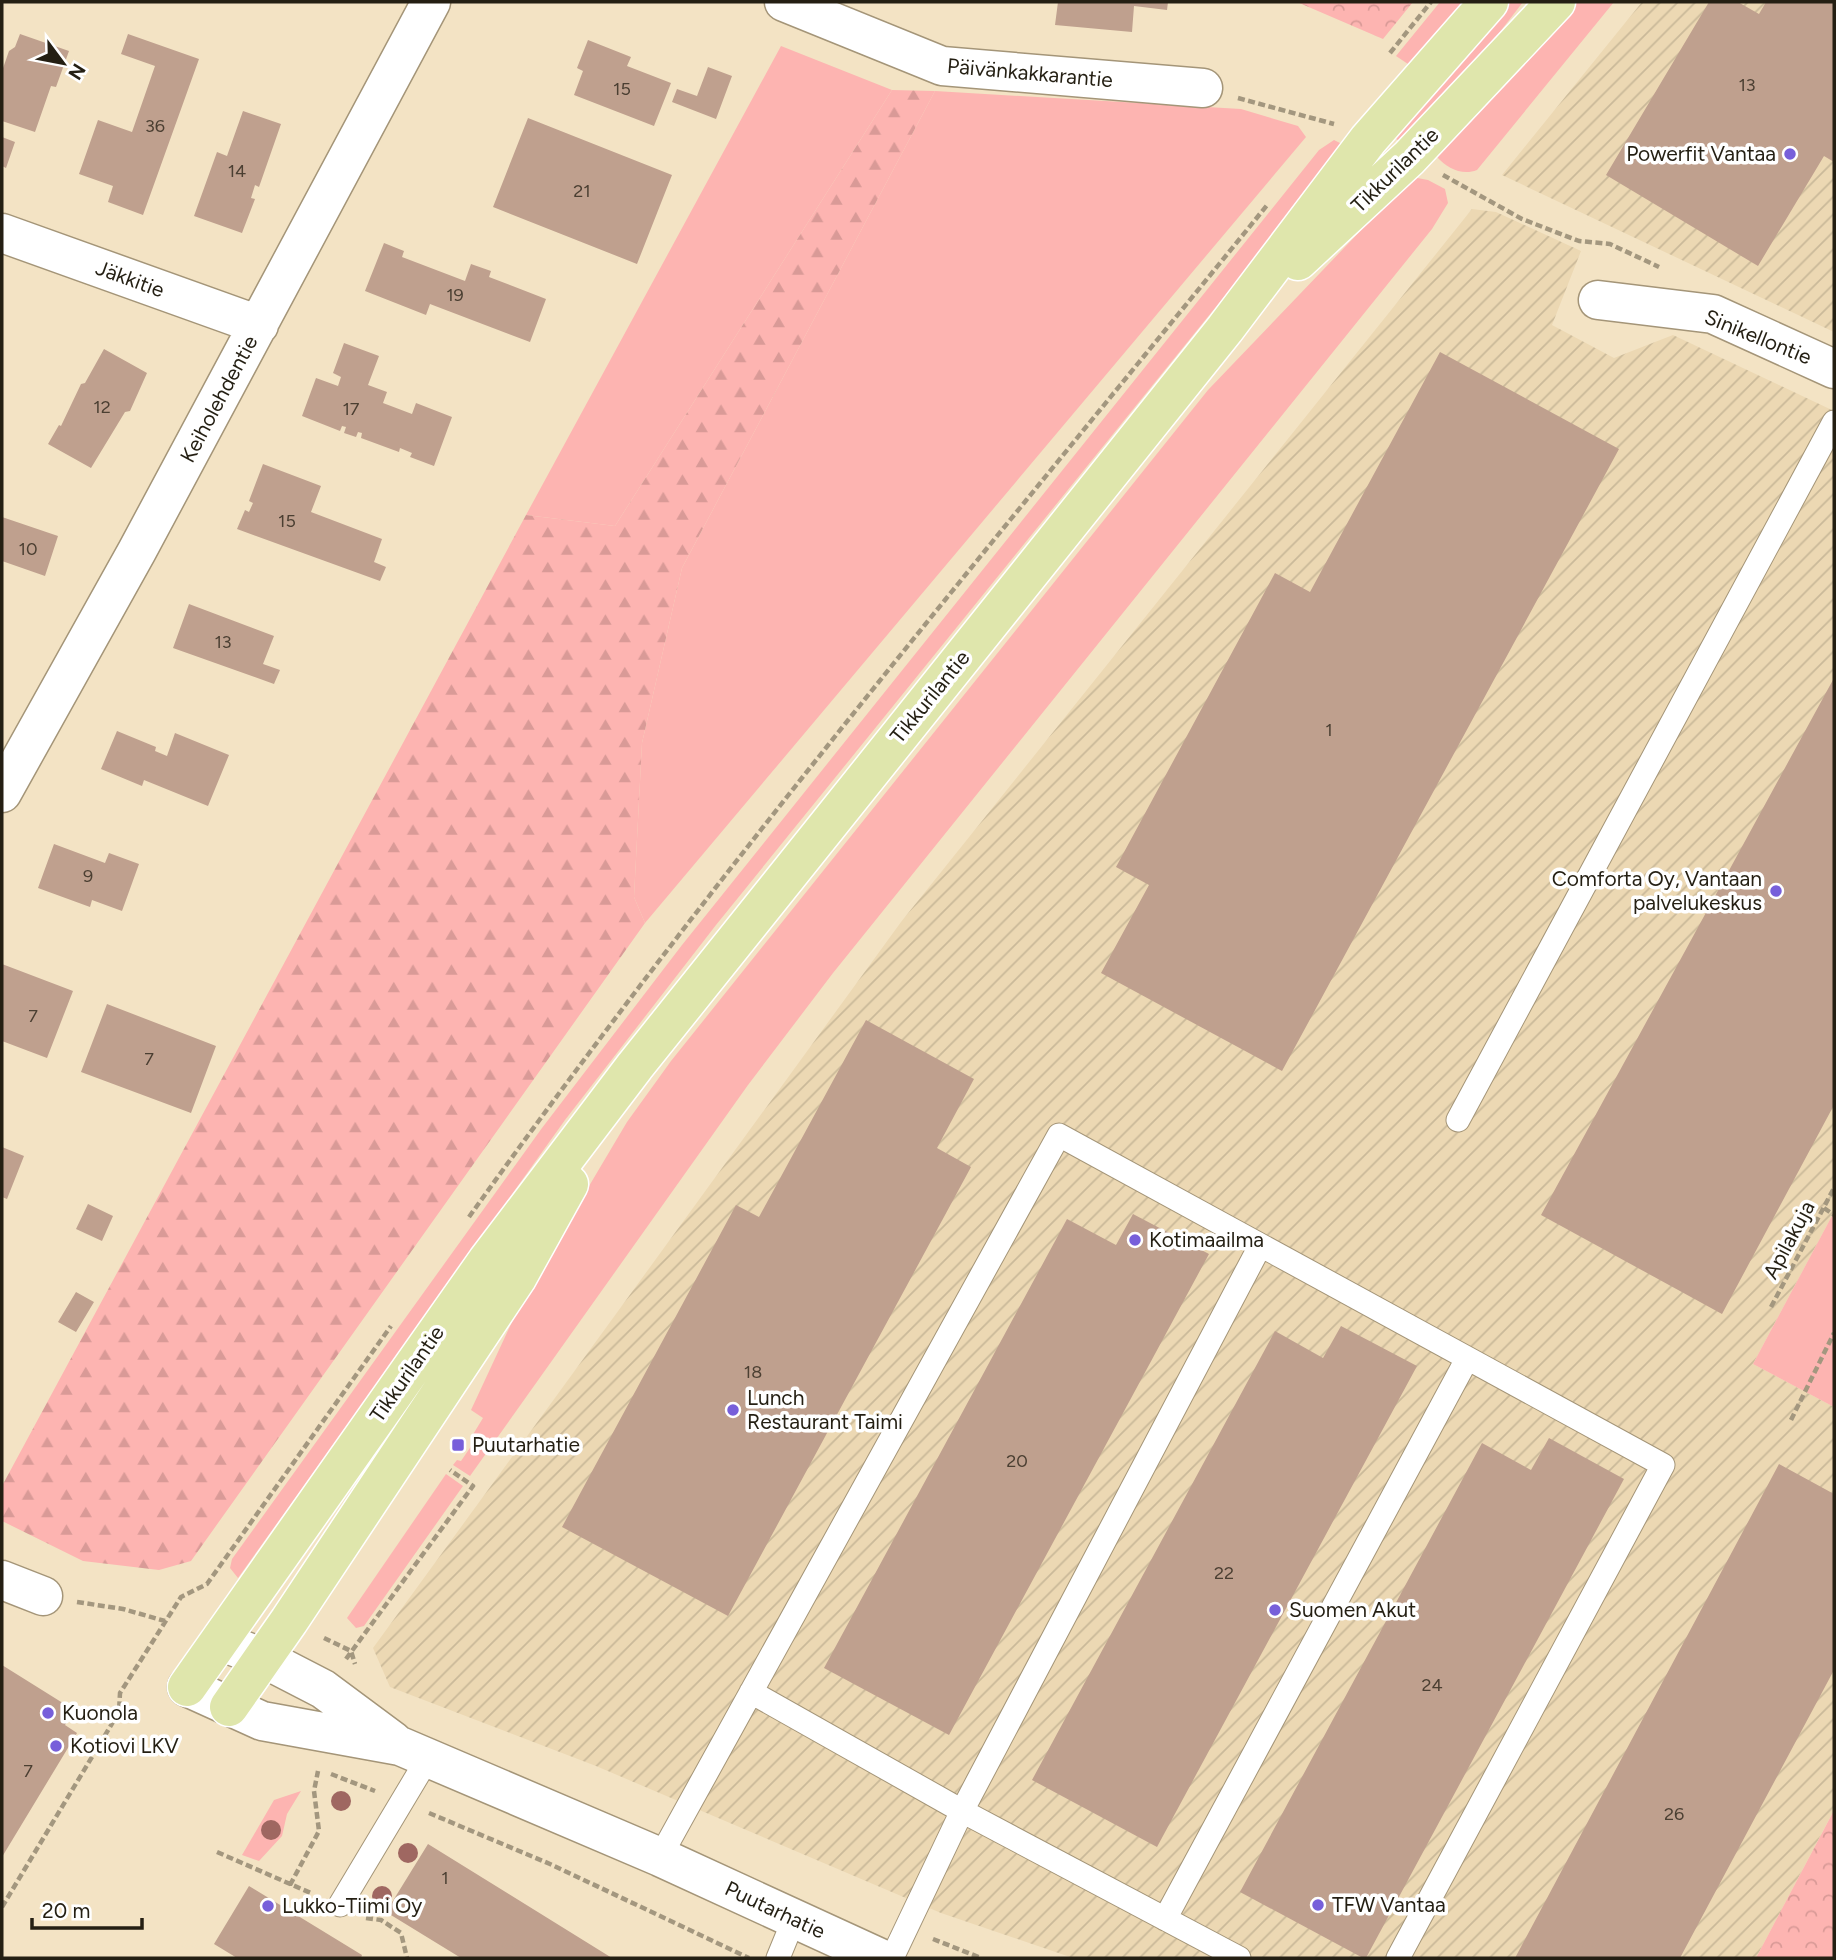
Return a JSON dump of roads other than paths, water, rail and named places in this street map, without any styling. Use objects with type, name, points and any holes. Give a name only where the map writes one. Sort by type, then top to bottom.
[{"type":"main road","name":"Tikkurilantie","points":[[187,1687],[487,1261],[635,1066],[1225,329],[1368,140],[1489,2]]},
{"type":"main road","name":"Tikkurilantie","points":[[1225,329],[1409,158],[1556,2]]},
{"type":"main road","name":"Tikkurilantie","points":[[229,1707],[517,1278],[635,1066]]},
{"type":"street","name":"Keiholehdentie","points":[[2,793],[259,325],[431,2]]},
{"type":"street","name":"Päivänkakkarantie","points":[[784,2],[942,66],[1203,88]]},
{"type":"street","name":"Jäkkitie","points":[[2,233],[259,325]]},
{"type":"street","name":"Sinikellontie","points":[[1598,300],[1713,314],[1834,369]]},
{"type":"street","points":[[2,1580],[43,1596]]},
{"type":"street","name":"Puutarhatie","points":[[220,1641],[264,1658],[323,1689],[414,1752],[660,1857],[880,1958]]},
{"type":"street","name":"Puutarhatie","points":[[187,1687],[262,1721],[414,1752]]},
{"type":"lane","points":[[1458,1120],[1834,422]]},
{"type":"lane","points":[[660,1857],[1059,1135],[1663,1465],[1398,1958]]},
{"type":"lane","points":[[892,1958],[962,1811],[1260,1247]]},
{"type":"lane","points":[[1165,1919],[1467,1359]]},
{"type":"lane","points":[[751,1692],[962,1811],[1238,1958]]},
{"type":"lane","points":[[340,1905],[403,1802],[414,1752]]},
{"type":"lane","points":[[778,1958],[794,1919]]},
{"type":"place","name":"Powerfit Vantaa","points":[[1790,154]]},
{"type":"place","name":"Comforta Oy, Vantaan palvelukeskus","points":[[1776,891]]},
{"type":"place","name":"Kotimaailma","points":[[1135,1240]]},
{"type":"place","name":"Lunch Restaurant Taimi","points":[[733,1410]]},
{"type":"place","name":"Puutarhatie","points":[[458,1445]]},
{"type":"place","name":"Suomen Akut","points":[[1275,1610]]},
{"type":"place","name":"Kuonola","points":[[48,1713]]},
{"type":"place","name":"Kotiovi LKV","points":[[56,1746]]},
{"type":"place","name":"TFW Vantaa","points":[[1318,1905]]},
{"type":"place","name":"Lukko-Tiimi Oy","points":[[268,1906]]}]
